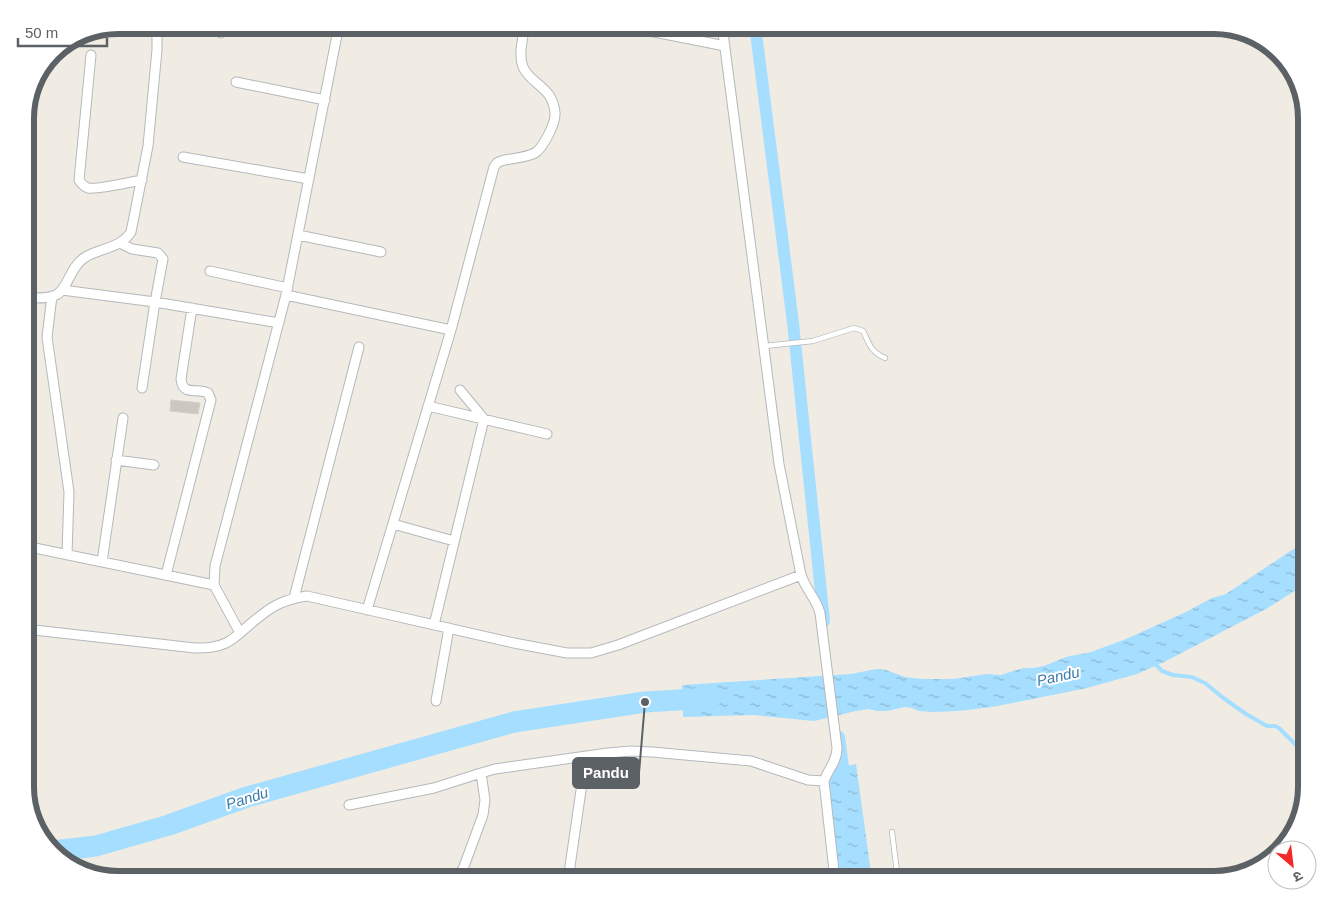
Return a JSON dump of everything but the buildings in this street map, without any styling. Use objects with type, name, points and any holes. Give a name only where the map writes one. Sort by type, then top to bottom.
[{"type":"street","points":[[34,297],[58,294],[73,269],[84,257],[120,243],[131,232],[148,146],[157,34]]},
{"type":"street","points":[[240,633],[214,584],[215,566],[287,291],[337,34]]},
{"type":"street","points":[[367,610],[451,330],[494,167],[501,161],[529,155],[539,150],[555,121],[556,114],[549,96],[527,74],[522,65],[521,56],[524,34]]},
{"type":"street","points":[[665,34],[725,46]]},
{"type":"street","points":[[723,34],[779,464],[801,575],[805,585],[816,600],[820,614],[837,755],[824,781],[834,871]]},
{"type":"street","points":[[91,55],[79,180],[87,188],[95,188],[142,180]]},
{"type":"street","points":[[236,82],[325,100]]},
{"type":"street","points":[[182,157],[309,179]]},
{"type":"street","points":[[298,234],[381,252]]},
{"type":"street","points":[[120,243],[132,249],[158,252],[163,259],[142,388]]},
{"type":"street","points":[[210,271],[451,330]]},
{"type":"street","points":[[62,290],[155,302],[279,324]]},
{"type":"street","points":[[52,296],[46,337],[68,492],[67,555]]},
{"type":"street","points":[[166,575],[211,400],[208,393],[188,390],[182,385],[181,379],[192,308]]},
{"type":"street","points":[[294,598],[359,347]]},
{"type":"street","points":[[460,390],[484,419]]},
{"type":"street","points":[[428,406],[547,434]]},
{"type":"street","points":[[102,562],[122,418]]},
{"type":"street","points":[[434,625],[484,419]]},
{"type":"street","points":[[116,460],[154,466]]},
{"type":"street","points":[[393,524],[454,541]]},
{"type":"street","points":[[34,548],[214,584]]},
{"type":"street","points":[[34,630],[195,648],[211,647],[234,639],[265,612],[284,601],[306,596],[514,643],[567,653],[591,653],[618,645],[801,575]]},
{"type":"street","points":[[436,702],[449,628]]},
{"type":"street","points":[[349,804],[434,788],[495,769],[632,751],[751,761],[808,780],[824,781]]},
{"type":"street","points":[[569,871],[586,756]]},
{"type":"street","points":[[461,871],[483,814],[485,800],[481,773]]},
{"type":"lane","points":[[764,346],[813,341],[854,328],[863,331],[872,350],[885,358]]},
{"type":"lane","points":[[892,832],[897,871]]},
{"type":"water","points":[[1298,547],[1298,589],[1266,609],[1164,662],[1137,674],[1087,688],[992,707],[958,711],[919,711],[905,707],[887,711],[869,709],[814,721],[753,715],[683,717],[682,685],[851,674],[876,669],[886,670],[905,677],[954,679],[986,674],[1001,675],[1023,668],[1044,666],[1066,657],[1091,652],[1126,639],[1212,598],[1226,594]]},
{"type":"water","points":[[856,764],[871,871],[838,871],[829,798],[828,769]]},
{"type":"waterway","points":[[756,34],[793,323],[824,621]]},
{"type":"waterway","points":[[1154,663],[1162,671],[1173,675],[1192,677],[1205,683],[1246,714],[1267,726],[1279,728],[1298,747]]},
{"type":"waterway","name":"Pandu","points":[[62,850],[96,846],[169,825],[247,797],[514,722],[645,702],[711,698]]},
{"type":"waterway","points":[[839,737],[845,782]]},
{"type":"place","name":"Pandu","points":[[645,702]]}]
